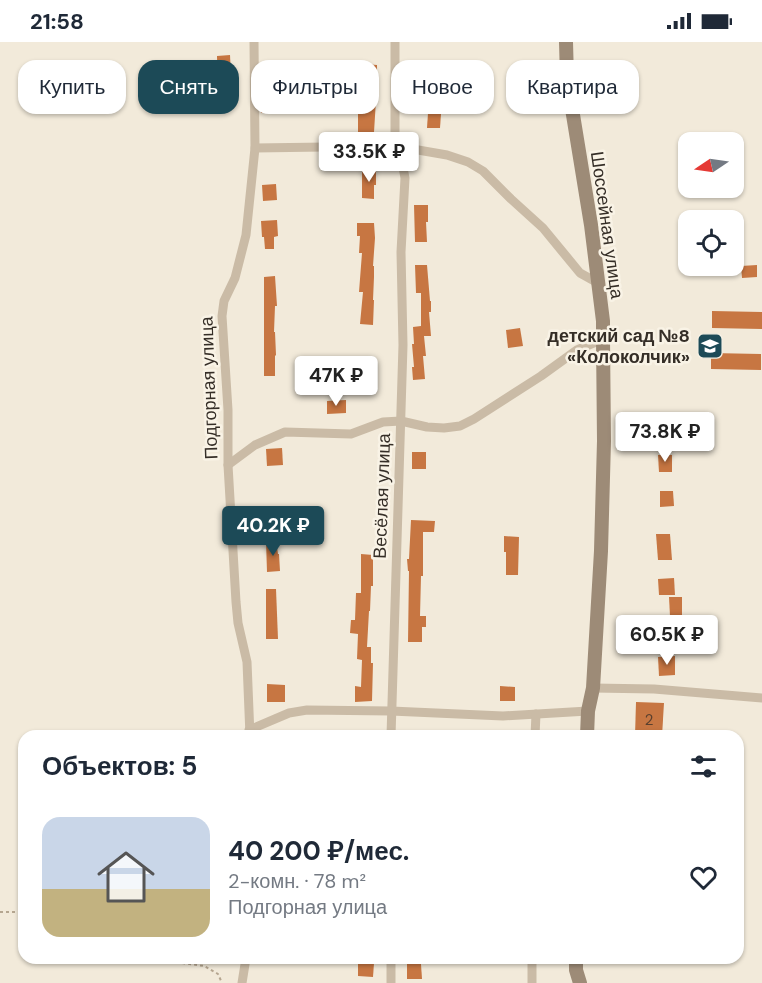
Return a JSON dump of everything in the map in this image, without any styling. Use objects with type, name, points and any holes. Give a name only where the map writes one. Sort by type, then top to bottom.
[{"type":"main road","name":"Шоссейная улица","points":[[566,42],[567,78],[591,225],[603,339],[604,441],[601,551],[594,688],[588,711],[587,730]]},
{"type":"main road","points":[[576,964],[580,983]]},
{"type":"street","name":"Подгорная улица","points":[[250,730],[247,662],[238,623],[236,602],[222,316],[224,301],[236,278],[246,235],[255,148],[254,42]]},
{"type":"street","name":"Весёлая улица","points":[[391,730],[403,345],[401,252],[405,178],[401,157],[395,146],[394,42]]},
{"type":"street","points":[[255,148],[395,146],[447,155],[468,162],[483,171],[543,228],[580,273],[598,283]]},
{"type":"street","points":[[228,465],[255,445],[285,432],[351,434],[383,422],[401,421],[427,427],[460,426],[541,376],[577,350],[603,339]]},
{"type":"street","points":[[594,688],[654,689],[762,698]]},
{"type":"street","points":[[256,730],[289,713],[307,710],[503,716],[588,711]]},
{"type":"street","points":[[535,730],[536,714]]},
{"type":"street","points":[[242,983],[245,964]]},
{"type":"street","points":[[391,964],[391,983]]},
{"type":"street","points":[[532,964],[532,983]]},
{"type":"path","points":[[0,912],[18,912]]},
{"type":"path","points":[[190,964],[204,966],[218,974],[222,983]]},
{"type":"building","points":[[230,55],[230,60],[217,60],[217,56]]},
{"type":"building","points":[[358,114],[375,114],[374,132],[358,132]]},
{"type":"building","points":[[428,114],[441,114],[440,128],[427,128]]},
{"type":"building","points":[[362,168],[376,168],[374,199],[362,198]]},
{"type":"building","points":[[276,184],[277,200],[263,201],[262,185]]},
{"type":"building","points":[[414,205],[428,205],[427,242],[415,242]]},
{"type":"building","points":[[277,220],[278,236],[274,237],[274,249],[265,249],[261,221]]},
{"type":"building","points":[[357,223],[374,223],[373,325],[360,324],[363,292],[359,292],[362,253],[359,253],[360,236],[357,236]]},
{"type":"building","points":[[415,265],[427,265],[431,301],[431,312],[429,312],[431,336],[424,336],[425,379],[413,380],[413,327],[421,326],[421,293],[416,293]]},
{"type":"building","points":[[757,265],[757,277],[742,278],[744,266]]},
{"type":"building","points":[[275,276],[277,306],[275,306],[274,332],[275,376],[264,376],[264,277]]},
{"type":"building","points":[[712,311],[762,312],[762,329],[712,328]]},
{"type":"building","points":[[520,328],[523,346],[508,348],[506,330]]},
{"type":"building","points":[[711,353],[761,354],[761,370],[711,369]]},
{"type":"building","points":[[346,400],[346,413],[327,414],[327,401]]},
{"type":"building","points":[[282,448],[283,465],[267,466],[266,449]]},
{"type":"building","points":[[412,452],[426,452],[426,469],[412,469]]},
{"type":"building","points":[[658,455],[672,455],[672,472],[659,472]]},
{"type":"building","points":[[660,491],[673,491],[674,506],[660,507]]},
{"type":"building","points":[[411,520],[435,521],[434,532],[423,532],[420,616],[426,616],[426,627],[422,627],[422,642],[408,642],[409,571],[407,559],[409,559]]},
{"type":"building","points":[[656,534],[670,534],[672,560],[658,560]]},
{"type":"building","points":[[504,536],[519,537],[518,575],[506,575]]},
{"type":"building","points":[[276,540],[280,571],[267,572],[266,541]]},
{"type":"building","points":[[361,554],[373,555],[373,586],[371,586],[367,647],[371,647],[371,663],[373,663],[372,701],[355,702],[355,686],[361,687],[362,660],[357,659],[358,634],[350,633],[351,620],[355,620],[356,593],[361,593]]},
{"type":"building","points":[[674,578],[675,595],[659,595],[658,579]]},
{"type":"building","points":[[266,589],[276,589],[278,639],[266,639]]},
{"type":"building","points":[[669,597],[682,597],[682,615],[670,616]]},
{"type":"building","points":[[677,618],[677,634],[660,635],[660,619]]},
{"type":"building","points":[[675,656],[675,675],[659,676],[658,657]]},
{"type":"building","points":[[267,684],[285,685],[285,702],[267,702]]},
{"type":"building","points":[[500,686],[515,687],[515,701],[500,701]]},
{"type":"building","points":[[636,702],[664,703],[662,730],[635,730]]},
{"type":"building","points":[[358,964],[374,964],[373,977],[358,976]]},
{"type":"building","points":[[407,964],[421,964],[422,979],[407,979]]},
{"type":"place","name":"детский сад №8 «Колоколчик»","points":[[710,346]]}]
